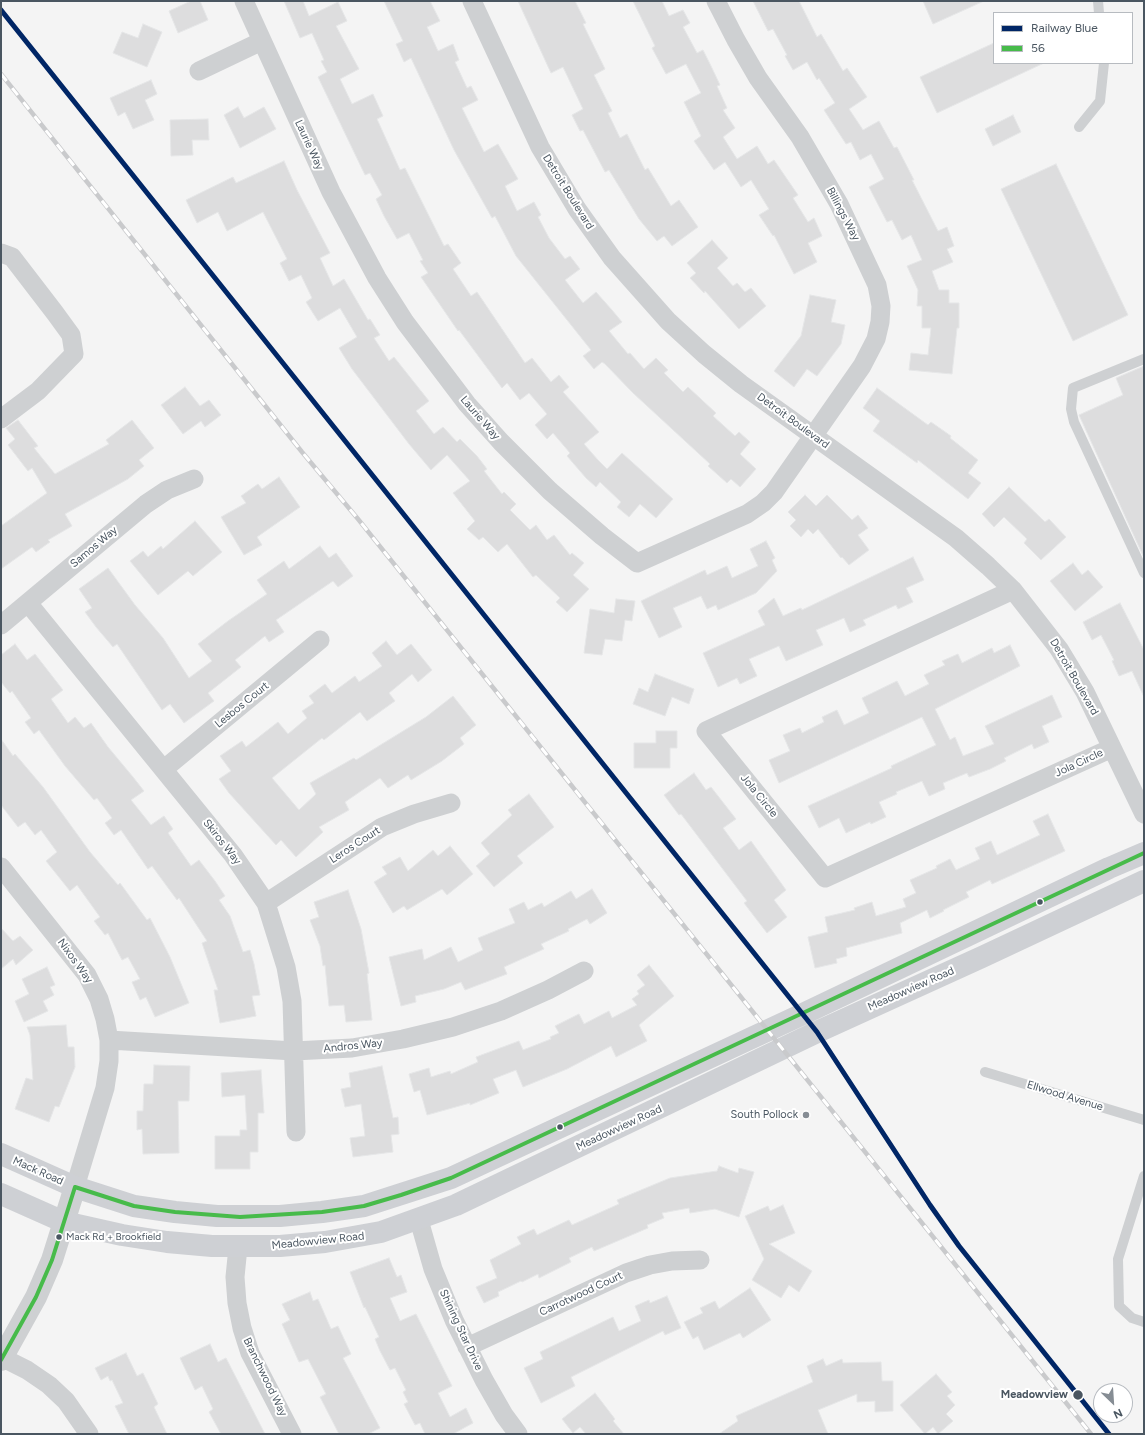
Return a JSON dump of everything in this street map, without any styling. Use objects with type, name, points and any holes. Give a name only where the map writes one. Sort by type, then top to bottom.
[{"type":"main road","name":"Meadowview Road","points":[[75,1187],[134,1206],[175,1212],[240,1217],[322,1212],[364,1206],[401,1195],[458,1174],[803,1014],[1109,868],[1144,853]]},
{"type":"main road","name":"Meadowview Road","points":[[64,1222],[122,1235],[167,1242],[238,1247],[280,1246],[325,1242],[381,1232],[419,1220],[456,1205],[817,1032],[982,958],[1144,881]]},
{"type":"main road","name":"Mack Road","points":[[1,1154],[75,1187]]},
{"type":"main road","points":[[1,1194],[64,1222]]},
{"type":"street","name":"Laurie Way","points":[[244,1],[331,192],[352,233],[377,278],[418,340],[467,404],[550,491],[602,536],[637,563],[747,514],[763,503],[774,492],[814,436]]},
{"type":"street","name":"Detroit Boulevard","points":[[472,1],[540,147],[577,210],[612,258],[668,321],[704,354],[741,384],[956,538],[1013,590],[1059,649],[1085,692],[1144,814]]},
{"type":"street","name":"Billings Way","points":[[716,1],[758,78],[800,137],[820,170],[858,241],[878,285],[881,306],[880,322],[876,339],[862,366],[814,436]]},
{"type":"street","points":[[198,71],[262,41]]},
{"type":"street","points":[[1,253],[12,257],[71,335],[74,354],[38,391],[1,419]]},
{"type":"street","name":"Samos Way","points":[[1,625],[146,504],[167,490],[194,478]]},
{"type":"street","name":"Jola Circle","points":[[1013,590],[706,732],[825,878],[1112,748]]},
{"type":"street","name":"Skiros Way","points":[[28,603],[234,856],[266,903],[286,967],[292,1001],[296,1132]]},
{"type":"street","name":"Lesbos Court","points":[[164,769],[320,640]]},
{"type":"street","name":"Leros Court","points":[[266,903],[382,827],[414,814],[451,803]]},
{"type":"street","name":"Nixos Way","points":[[4,878],[87,975],[99,999],[109,1040],[109,1062],[106,1088],[75,1187]]},
{"type":"street","name":"Andros Way","points":[[109,1040],[294,1051],[352,1048],[403,1040],[453,1028],[501,1011],[548,990],[584,971]]},
{"type":"street","points":[[75,1187],[52,1260],[36,1298],[2,1359],[27,1370],[49,1385],[66,1401],[89,1434]]},
{"type":"street","name":"Shining Star Drive","points":[[419,1220],[433,1269],[467,1347],[504,1416],[518,1434]]},
{"type":"street","name":"Branchwood Way","points":[[238,1247],[235,1277],[237,1303],[242,1328],[250,1353],[292,1434]]},
{"type":"street","name":"Carrotwood Court","points":[[467,1347],[626,1273],[664,1262],[700,1260]]},
{"type":"lane","points":[[1098,1],[1100,12]]},
{"type":"lane","points":[[1079,127],[1100,101],[1104,64]]},
{"type":"lane","points":[[1144,359],[1073,388],[1071,409],[1074,422],[1144,573]]},
{"type":"lane","name":"Ellwood Avenue","points":[[985,1072],[1144,1120]]},
{"type":"lane","points":[[1144,1176],[1118,1259],[1118,1306],[1132,1318],[1144,1322]]},
{"type":"building","points":[[191,1],[200,1],[208,20],[178,33],[169,11]]},
{"type":"building","points":[[284,1],[303,1],[309,16],[338,2],[347,21],[336,26],[359,69],[340,79],[352,104],[373,94],[383,116],[377,119],[400,170],[405,168],[444,246],[448,244],[461,263],[453,269],[471,296],[477,292],[525,363],[532,358],[551,382],[559,375],[569,387],[563,392],[599,432],[584,444],[598,460],[607,469],[622,453],[673,499],[656,518],[640,504],[629,517],[617,507],[621,502],[600,482],[596,487],[586,478],[567,456],[570,453],[553,433],[547,439],[535,425],[547,414],[529,393],[520,400],[507,383],[502,388],[459,330],[458,331],[421,277],[428,273],[420,261],[423,260],[409,233],[397,239],[384,216],[376,199],[382,195],[370,173],[365,175],[318,77],[327,72],[321,61],[324,60],[312,33],[300,38]]},
{"type":"building","points":[[384,1],[430,1],[440,21],[427,27],[438,51],[453,44],[459,60],[455,62],[467,88],[471,86],[478,100],[462,108],[484,152],[498,144],[518,179],[505,186],[517,211],[534,202],[541,215],[538,217],[549,238],[565,259],[570,256],[580,269],[565,280],[583,303],[596,292],[612,310],[622,322],[609,331],[628,354],[630,353],[644,369],[656,358],[668,370],[664,373],[683,392],[688,387],[716,413],[713,416],[735,436],[739,432],[750,442],[740,454],[756,469],[740,487],[731,479],[727,483],[708,466],[710,464],[633,393],[605,364],[602,362],[594,369],[583,356],[591,350],[516,256],[495,216],[492,218],[454,150],[411,58],[404,62],[396,44],[403,41]]},
{"type":"building","points":[[518,1],[575,1],[586,23],[583,24],[605,69],[594,75],[612,111],[608,113],[620,138],[627,134],[645,170],[648,168],[671,206],[679,200],[698,227],[672,246],[664,236],[657,241],[639,219],[609,170],[605,172],[583,130],[580,131],[572,115],[583,109],[563,67],[551,73]]},
{"type":"building","points":[[633,1],[662,1],[669,16],[683,10],[690,23],[683,27],[697,53],[703,50],[720,85],[717,86],[727,108],[723,110],[735,128],[723,137],[737,159],[757,146],[768,164],[774,160],[798,195],[793,198],[808,222],[814,218],[822,236],[808,243],[817,262],[794,274],[774,235],[773,236],[759,215],[769,209],[751,180],[741,187],[725,162],[714,170],[694,141],[701,136],[684,102],[701,93],[686,64],[666,74],[652,48],[655,46]]},
{"type":"building","points":[[753,1],[799,1],[817,37],[821,34],[843,71],[847,68],[867,97],[849,109],[863,130],[879,121],[894,148],[897,147],[938,231],[947,227],[954,246],[947,249],[953,262],[932,271],[939,290],[949,290],[949,303],[959,303],[959,328],[957,328],[952,374],[909,370],[911,353],[928,355],[931,328],[922,328],[922,306],[917,306],[918,290],[907,266],[922,260],[911,235],[902,240],[892,220],[887,222],[869,187],[884,179],[871,154],[860,160],[851,142],[846,144],[824,110],[835,103],[819,78],[817,80],[807,62],[793,70],[773,29],[768,31]]},
{"type":"building","points":[[923,1],[984,1],[933,24]]},
{"type":"building","points":[[143,24],[162,32],[147,67],[113,53],[122,32],[138,38]]},
{"type":"building","points":[[993,43],[993,64],[1042,64],[937,113],[920,77]]},
{"type":"building","points":[[151,80],[157,94],[145,100],[154,120],[133,129],[125,112],[118,116],[110,98]]},
{"type":"building","points":[[238,107],[244,118],[264,107],[276,129],[240,148],[224,115]]},
{"type":"building","points":[[1013,115],[1021,132],[993,146],[985,129]]},
{"type":"building","points":[[208,119],[209,140],[192,140],[193,155],[171,156],[170,120]]},
{"type":"building","points":[[284,161],[297,190],[330,253],[320,258],[333,286],[344,279],[368,320],[370,319],[380,335],[374,338],[389,361],[394,357],[429,401],[416,411],[434,434],[443,427],[457,442],[460,439],[477,456],[487,469],[484,471],[502,494],[504,492],[516,504],[510,510],[530,530],[536,525],[547,540],[554,535],[570,555],[572,553],[584,563],[573,575],[589,589],[567,612],[556,602],[560,598],[536,575],[533,577],[507,544],[498,552],[483,537],[479,540],[467,529],[475,521],[453,493],[470,481],[447,455],[431,470],[409,444],[352,369],[339,348],[357,337],[340,308],[318,321],[306,302],[312,298],[301,275],[289,281],[280,263],[287,259],[263,212],[227,231],[218,212],[197,223],[186,200],[233,177],[236,183]]},
{"type":"building","points":[[1056,164],[1128,315],[1073,341],[1001,189]]},
{"type":"building","points":[[712,240],[728,258],[717,268],[733,286],[737,283],[745,292],[751,288],[766,306],[739,329],[705,291],[704,293],[690,278],[696,273],[687,263]]},
{"type":"building","points":[[810,295],[836,300],[831,322],[845,325],[841,344],[817,376],[807,369],[794,387],[774,371],[801,336]]},
{"type":"building","points":[[1144,366],[1144,558],[1079,415],[1123,395],[1116,378]]},
{"type":"building","points":[[185,387],[200,406],[209,400],[221,415],[205,427],[201,421],[183,434],[161,405]]},
{"type":"building","points":[[877,388],[928,425],[931,422],[951,436],[950,438],[978,460],[968,473],[981,483],[968,499],[918,460],[917,463],[873,431],[880,421],[863,408]]},
{"type":"building","points":[[18,420],[38,446],[34,448],[55,474],[109,444],[106,440],[132,420],[154,448],[139,460],[144,466],[128,479],[65,514],[72,526],[48,540],[50,542],[36,552],[32,547],[1,569],[1,526],[47,493],[32,468],[28,471],[8,445],[15,439],[6,428]]},
{"type":"building","points":[[279,477],[300,507],[257,537],[262,545],[244,555],[221,517],[246,503],[241,496],[258,484],[262,489]]},
{"type":"building","points":[[1009,487],[1045,522],[1049,519],[1066,537],[1041,560],[1024,543],[1027,539],[1004,517],[994,527],[982,514]]},
{"type":"building","points":[[805,495],[816,506],[827,495],[852,520],[858,515],[868,528],[858,535],[869,550],[849,565],[842,557],[841,558],[818,529],[813,534],[808,529],[801,537],[790,526],[796,520],[788,512]]},
{"type":"building","points":[[195,521],[222,552],[193,576],[188,571],[158,595],[130,561],[143,551],[148,557],[161,546],[163,549]]},
{"type":"building","points":[[766,541],[775,558],[772,560],[777,571],[756,593],[718,610],[716,605],[707,609],[701,596],[673,608],[682,627],[659,638],[641,601],[705,570],[707,575],[727,566],[732,578],[758,566],[750,549]]},
{"type":"building","points":[[320,546],[329,558],[336,553],[353,576],[338,587],[333,581],[276,620],[284,632],[269,642],[265,636],[235,660],[241,667],[208,693],[214,701],[184,723],[170,704],[162,710],[117,644],[113,647],[96,627],[85,612],[92,608],[79,589],[108,568],[135,605],[163,638],[189,678],[212,661],[198,644],[267,594],[257,580],[284,561],[289,569]]},
{"type":"building","points":[[913,557],[924,580],[906,588],[913,602],[898,609],[896,605],[863,620],[866,625],[850,632],[844,618],[816,630],[823,645],[786,661],[779,646],[749,659],[757,676],[740,684],[737,678],[718,687],[703,653],[765,625],[758,611],[774,598],[783,616],[801,608],[802,610]]},
{"type":"building","points":[[1073,563],[1082,575],[1088,570],[1103,587],[1075,611],[1050,581]]},
{"type":"building","points":[[616,599],[635,601],[632,621],[625,620],[622,641],[605,639],[602,655],[584,653],[590,609],[614,613]]},
{"type":"building","points":[[1120,603],[1144,650],[1144,697],[1132,671],[1119,676],[1112,661],[1114,660],[1101,635],[1092,640],[1083,622]]},
{"type":"building","points":[[386,641],[397,655],[411,644],[432,670],[418,682],[412,674],[389,693],[395,701],[367,721],[360,712],[324,740],[322,738],[272,778],[299,810],[316,794],[310,783],[354,758],[356,760],[426,717],[453,696],[476,725],[460,738],[464,744],[442,761],[411,780],[408,775],[388,788],[380,778],[345,802],[349,810],[319,827],[323,832],[296,857],[281,840],[276,845],[229,793],[219,779],[231,771],[220,756],[242,741],[246,747],[278,722],[288,734],[307,718],[302,711],[314,703],[309,696],[325,684],[332,693],[355,676],[359,682],[382,666],[372,653]]},
{"type":"building","points":[[15,644],[27,660],[35,654],[63,690],[51,699],[68,723],[75,717],[84,728],[91,723],[108,747],[144,791],[131,800],[151,825],[164,816],[173,829],[168,833],[191,866],[199,860],[225,896],[219,900],[230,916],[243,952],[250,950],[254,964],[260,995],[252,996],[256,1016],[220,1023],[214,990],[218,990],[202,943],[207,941],[179,898],[177,900],[152,866],[148,869],[121,830],[114,835],[105,823],[112,818],[97,798],[94,800],[65,766],[39,730],[34,734],[25,722],[31,718],[12,691],[10,693],[1,682],[1,655]]},
{"type":"building","points":[[1010,645],[1020,666],[935,709],[950,740],[955,737],[963,756],[994,744],[985,726],[1052,695],[1062,717],[1042,726],[1049,742],[1034,749],[1032,744],[1004,758],[1006,761],[990,769],[969,777],[967,773],[943,783],[945,789],[929,796],[922,781],[896,792],[897,794],[879,802],[886,817],[871,824],[870,822],[846,833],[839,818],[819,828],[808,806],[892,768],[891,766],[936,745],[922,717],[779,783],[769,760],[790,751],[783,735],[800,728],[802,733],[824,722],[822,717],[837,710],[844,725],[869,713],[862,698],[897,681],[905,696],[929,684],[924,675],[945,665],[942,661],[958,654],[962,663],[992,648],[994,653]]},
{"type":"building","points":[[655,674],[694,689],[689,704],[672,697],[665,716],[633,704],[639,688],[648,692]]},
{"type":"building","points":[[656,731],[677,731],[677,748],[670,748],[670,768],[634,768],[634,743],[656,743]]},
{"type":"building","points":[[1,739],[13,756],[15,754],[43,787],[90,852],[118,885],[120,883],[147,920],[150,918],[170,957],[189,1003],[155,1017],[146,997],[140,1000],[132,982],[140,979],[128,957],[122,960],[108,933],[105,935],[94,921],[100,917],[77,885],[70,891],[46,861],[57,852],[41,830],[35,835],[25,822],[18,827],[1,805]]},
{"type":"building","points":[[694,773],[706,790],[711,787],[736,819],[723,828],[739,850],[751,841],[786,890],[774,900],[787,917],[767,933],[744,903],[747,901],[681,814],[679,815],[664,795]]},
{"type":"building","points":[[529,794],[554,827],[517,856],[523,863],[494,887],[476,866],[490,854],[481,843],[512,815],[508,810]]},
{"type":"building","points":[[1048,814],[1065,851],[992,884],[990,880],[966,892],[969,897],[930,918],[927,910],[900,923],[902,933],[846,948],[847,956],[836,959],[837,963],[815,968],[808,937],[828,932],[825,917],[855,910],[854,908],[872,902],[876,916],[906,907],[903,899],[916,893],[910,880],[937,868],[936,866],[950,859],[956,870],[980,859],[975,848],[991,841],[997,855],[1040,835],[1033,821]]},
{"type":"building","points":[[450,846],[473,874],[447,895],[442,889],[407,910],[404,906],[393,913],[374,882],[387,874],[382,867],[400,857],[408,871],[433,850],[438,856]]},
{"type":"building","points":[[592,889],[607,913],[590,924],[587,919],[568,929],[569,931],[541,944],[544,949],[504,967],[507,974],[465,990],[461,982],[444,989],[415,996],[416,1002],[401,1006],[389,957],[422,949],[424,960],[451,947],[458,962],[483,950],[478,938],[515,923],[509,909],[524,902],[528,910],[542,903],[544,907],[571,891],[576,899]]},
{"type":"building","points":[[348,890],[361,929],[369,973],[367,974],[372,1020],[346,1022],[344,1005],[329,1006],[325,965],[323,966],[320,946],[310,920],[319,917],[314,902]]},
{"type":"building","points":[[1,928],[13,941],[20,936],[33,950],[16,965],[13,959],[1,969]]},
{"type":"building","points":[[649,965],[674,996],[639,1025],[647,1041],[616,1057],[611,1046],[567,1069],[523,1087],[516,1070],[493,1079],[499,1093],[470,1105],[470,1103],[427,1115],[420,1090],[414,1092],[409,1074],[429,1068],[431,1077],[450,1071],[451,1074],[478,1062],[476,1057],[519,1041],[523,1050],[551,1039],[550,1037],[559,1033],[555,1026],[579,1014],[584,1024],[609,1011],[612,1018],[637,1005],[632,999],[639,994],[637,991],[645,985],[637,975]]},
{"type":"building","points":[[47,967],[55,985],[50,987],[54,995],[43,1001],[48,1011],[24,1022],[15,1001],[29,994],[22,979]]},
{"type":"building","points":[[66,1025],[68,1047],[74,1047],[75,1067],[59,1107],[55,1106],[49,1122],[15,1109],[26,1078],[33,1080],[30,1035],[27,1027]]},
{"type":"building","points":[[154,1065],[190,1066],[189,1101],[178,1101],[179,1153],[143,1154],[142,1129],[137,1130],[137,1111],[143,1111],[144,1084],[153,1084]]},
{"type":"building","points":[[382,1066],[393,1118],[398,1117],[399,1134],[391,1135],[393,1152],[353,1157],[350,1138],[365,1136],[361,1104],[345,1107],[341,1089],[351,1087],[349,1073]]},
{"type":"building","points":[[261,1070],[264,1113],[258,1113],[258,1152],[250,1152],[250,1169],[215,1169],[215,1136],[240,1136],[240,1130],[247,1130],[245,1095],[222,1097],[221,1073]]},
{"type":"building","points":[[719,1166],[738,1173],[739,1168],[754,1172],[739,1217],[715,1209],[690,1213],[689,1208],[662,1213],[664,1218],[647,1225],[648,1228],[594,1251],[592,1247],[569,1258],[571,1262],[539,1278],[538,1274],[522,1282],[521,1281],[498,1292],[499,1296],[484,1303],[476,1287],[497,1278],[490,1260],[521,1244],[517,1237],[534,1229],[537,1235],[569,1220],[572,1225],[619,1204],[617,1200],[670,1178],[717,1171]]},
{"type":"building","points":[[783,1205],[795,1233],[769,1244],[812,1271],[799,1292],[789,1285],[781,1298],[752,1280],[764,1259],[745,1216],[768,1206],[770,1211]]},
{"type":"building","points":[[389,1258],[397,1277],[401,1275],[407,1292],[390,1298],[400,1321],[416,1314],[452,1386],[438,1393],[450,1417],[466,1408],[473,1423],[453,1434],[425,1434],[420,1423],[415,1425],[404,1404],[408,1402],[403,1392],[406,1390],[395,1368],[390,1370],[380,1351],[375,1339],[379,1337],[365,1307],[364,1308],[350,1272]]},
{"type":"building","points":[[750,1288],[771,1320],[743,1338],[740,1333],[704,1350],[698,1336],[693,1339],[684,1322],[703,1313],[700,1308],[715,1301],[719,1309]]},
{"type":"building","points":[[310,1292],[313,1301],[318,1299],[331,1329],[338,1326],[351,1354],[343,1358],[380,1428],[368,1434],[339,1434],[320,1397],[326,1394],[308,1359],[299,1362],[282,1324],[290,1320],[282,1304]]},
{"type":"building","points":[[667,1296],[681,1328],[665,1335],[663,1331],[571,1377],[575,1386],[541,1403],[524,1368],[543,1359],[540,1352],[613,1317],[619,1331],[641,1321],[635,1306],[649,1300],[650,1303]]},
{"type":"building","points":[[210,1344],[218,1362],[226,1358],[265,1434],[221,1434],[209,1412],[213,1409],[202,1386],[195,1390],[180,1358]]},
{"type":"building","points":[[126,1353],[137,1376],[143,1373],[158,1404],[154,1407],[167,1434],[129,1434],[115,1406],[123,1403],[112,1380],[110,1381],[108,1376],[101,1380],[95,1368]]},
{"type":"building","points":[[823,1359],[826,1366],[842,1359],[843,1363],[881,1362],[882,1381],[893,1381],[893,1411],[875,1412],[875,1401],[857,1402],[857,1394],[818,1410],[828,1434],[719,1434],[738,1421],[736,1416],[813,1382],[807,1366]]},
{"type":"building","points":[[936,1374],[952,1392],[947,1396],[955,1405],[946,1414],[953,1421],[938,1434],[933,1427],[925,1434],[900,1405]]},
{"type":"building","points":[[595,1393],[615,1419],[613,1421],[624,1434],[586,1434],[580,1427],[573,1433],[562,1419]]},
{"type":"railway","points":[[1,74],[302,452],[358,519],[1091,1434]]},
{"type":"rail line","name":"Blue","points":[[1,10],[817,1032],[930,1205],[959,1246],[1109,1434]]},
{"type":"transit line","name":"56","points":[[1,1360],[36,1297],[52,1260],[75,1187],[134,1206],[175,1212],[240,1217],[322,1212],[364,1206],[401,1195],[451,1178],[1144,853]]},
{"type":"place","name":"South Pollock","points":[[806,1115]]},
{"type":"place","name":"Mack Rd + Brookfield","points":[[59,1237]]},
{"type":"place","name":"Meadowview","points":[[1078,1395]]}]
